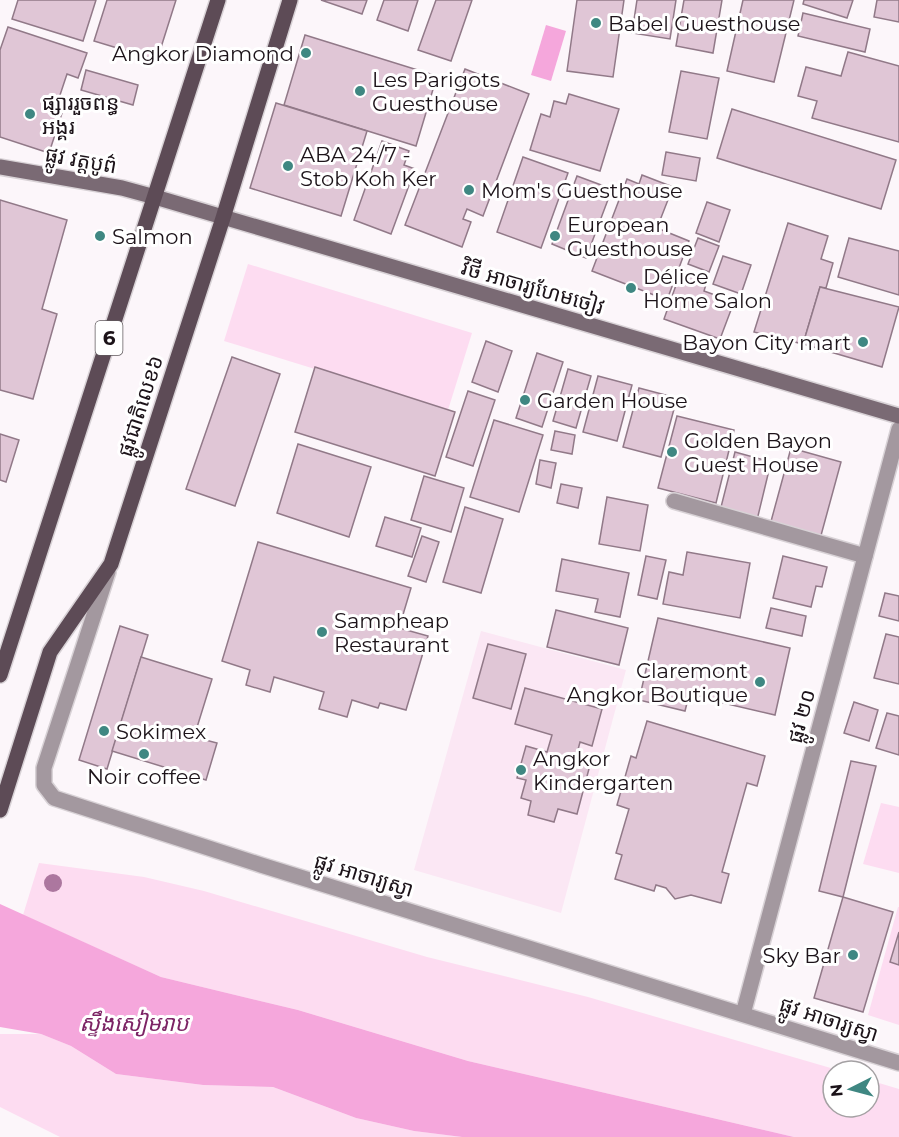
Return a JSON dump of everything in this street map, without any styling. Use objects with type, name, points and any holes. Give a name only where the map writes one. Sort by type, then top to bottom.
[{"type":"main road","name":"6","points":[[0,675],[218,0]]},
{"type":"main road","name":"ផ្លូវជាតិលេខ៦","points":[[0,810],[50,652],[111,564],[223,218],[290,0]]},
{"type":"street","name":"ផ្លូវ វត្តបូព៌","points":[[0,167],[122,188],[155,197]]},
{"type":"street","name":"វិថី អាចារ្យហែមចៀវ","points":[[155,197],[899,416]]},
{"type":"street","name":"ផ្លូវ ២០","points":[[743,1014],[899,429]]},
{"type":"street","points":[[674,501],[865,556]]},
{"type":"street","name":"ផ្លូវ អាចារ្យស្វា","points":[[111,564],[44,768],[45,785],[54,798],[250,862],[899,1063]]},
{"type":"shaded area","points":[[248,264],[472,333],[448,410],[224,341]]},
{"type":"shaded area","name":"Angkor Kindergarten","points":[[481,631],[626,670],[561,913],[414,870]]},
{"type":"shaded area","points":[[881,803],[899,807],[899,873],[863,864]]},
{"type":"shaded area","points":[[39,863],[144,877],[204,891],[427,957],[588,997],[821,1065],[821,1119],[881,1119],[881,1084],[899,1089],[899,1137],[794,1137],[468,1061],[298,1010],[161,977],[23,915]]},
{"type":"shaded area","points":[[899,907],[899,1025],[868,1015]]},
{"type":"shaded area","points":[[0,1034],[41,1034],[71,1046],[116,1074],[203,1085],[273,1087],[356,1118],[414,1131],[462,1137],[60,1137],[0,1107]]},
{"type":"water","points":[[546,25],[566,31],[551,81],[531,75]]},
{"type":"water","name":"ស្ទឹងសៀមរាប","points":[[0,904],[161,977],[298,1010],[468,1061],[794,1137],[462,1137],[414,1131],[356,1118],[273,1087],[203,1085],[116,1074],[71,1046],[41,1034],[0,1027]]},
{"type":"building","points":[[18,0],[96,0],[83,41],[12,19]]},
{"type":"building","points":[[107,0],[176,0],[157,60],[94,41]]},
{"type":"building","points":[[321,0],[367,0],[362,14]]},
{"type":"building","points":[[384,0],[418,0],[408,31],[377,20]]},
{"type":"building","points":[[436,0],[472,0],[451,61],[418,50]]},
{"type":"building","points":[[577,0],[624,0],[613,77],[567,71]]},
{"type":"building","points":[[637,0],[676,0],[670,39],[632,33]]},
{"type":"building","points":[[684,0],[722,0],[713,53],[676,46]]},
{"type":"building","points":[[743,0],[794,0],[774,82],[727,71]]},
{"type":"building","points":[[804,0],[853,0],[847,18],[803,4]]},
{"type":"building","points":[[877,0],[899,0],[899,22],[874,17]]},
{"type":"building","points":[[803,13],[870,29],[865,52],[798,36]]},
{"type":"building","points":[[8,27],[87,53],[78,78],[67,74],[57,104],[64,107],[49,153],[0,137],[0,50]]},
{"type":"building","name":"Les Parigots Guesthouse","points":[[305,35],[437,76],[416,146],[284,105]]},
{"type":"building","points":[[848,52],[899,66],[899,142],[812,118],[817,101],[798,96],[806,67],[841,76]]},
{"type":"building","points":[[465,69],[529,94],[483,216],[467,209],[463,219],[471,222],[462,247],[405,225]]},
{"type":"building","points":[[86,70],[138,85],[133,105],[81,90]]},
{"type":"building","points":[[681,71],[719,78],[707,139],[669,132]]},
{"type":"building","points":[[569,94],[619,109],[600,171],[530,150],[541,114],[550,117],[554,101],[566,104]]},
{"type":"building","points":[[276,103],[367,131],[341,216],[250,188]]},
{"type":"building","points":[[732,109],[896,160],[881,209],[717,158]]},
{"type":"building","points":[[382,141],[409,151],[404,165],[415,169],[391,234],[354,220]]},
{"type":"building","points":[[666,152],[700,158],[696,181],[662,175]]},
{"type":"building","points":[[523,157],[568,173],[541,248],[497,232]]},
{"type":"building","points":[[642,175],[673,187],[657,228],[689,241],[667,300],[592,271],[627,179],[639,184]]},
{"type":"building","points":[[577,176],[612,189],[586,258],[552,244]]},
{"type":"building","points":[[0,200],[67,220],[42,309],[57,314],[33,399],[0,390]]},
{"type":"building","points":[[707,202],[730,210],[719,242],[696,233]]},
{"type":"building","points":[[788,223],[828,236],[821,259],[833,263],[826,288],[820,287],[803,344],[754,332]]},
{"type":"building","points":[[698,238],[719,246],[709,272],[688,264]]},
{"type":"building","points":[[849,238],[899,251],[899,295],[838,277]]},
{"type":"building","points":[[723,256],[751,265],[741,294],[713,284]]},
{"type":"building","points":[[681,271],[707,281],[704,291],[734,302],[720,339],[664,319]]},
{"type":"building","points":[[820,287],[899,307],[882,367],[803,344]]},
{"type":"building","points":[[486,341],[512,351],[498,392],[472,382]]},
{"type":"building","points":[[537,353],[563,362],[542,427],[516,418]]},
{"type":"building","points":[[232,357],[280,374],[235,506],[186,489]]},
{"type":"building","points":[[315,367],[455,412],[435,476],[295,432]]},
{"type":"building","points":[[568,369],[591,376],[576,428],[553,421]]},
{"type":"building","points":[[598,376],[632,385],[617,441],[583,432]]},
{"type":"building","points":[[639,388],[677,398],[661,457],[623,447]]},
{"type":"building","points":[[468,391],[495,400],[473,466],[446,457]]},
{"type":"building","points":[[677,416],[734,430],[716,503],[658,488]]},
{"type":"building","points":[[494,420],[543,435],[519,512],[470,497]]},
{"type":"building","points":[[555,431],[575,435],[572,454],[551,450]]},
{"type":"building","points":[[0,434],[19,440],[6,482],[0,480]]},
{"type":"building","points":[[298,444],[371,467],[349,537],[277,513]]},
{"type":"building","points":[[791,448],[841,462],[820,539],[770,525]]},
{"type":"building","points":[[735,452],[771,462],[757,520],[720,511]]},
{"type":"building","points":[[540,460],[556,463],[551,488],[536,484]]},
{"type":"building","points":[[424,476],[464,488],[451,532],[411,520]]},
{"type":"building","points":[[561,484],[582,488],[578,508],[557,503]]},
{"type":"building","points":[[607,497],[648,505],[640,551],[599,544]]},
{"type":"building","points":[[465,507],[503,519],[481,593],[443,582]]},
{"type":"building","points":[[385,517],[421,528],[412,557],[376,546]]},
{"type":"building","points":[[422,536],[439,542],[426,582],[408,576]]},
{"type":"building","name":"Sampheap Restaurant","points":[[258,542],[411,588],[399,628],[428,636],[406,710],[380,703],[378,708],[352,700],[347,717],[319,709],[324,692],[274,677],[270,692],[246,685],[250,670],[222,661]]},
{"type":"building","points":[[687,552],[750,563],[740,618],[663,604],[669,572],[683,575]]},
{"type":"building","points":[[646,556],[666,560],[657,599],[638,595]]},
{"type":"building","points":[[783,556],[827,567],[822,587],[816,586],[811,607],[773,598]]},
{"type":"building","points":[[562,559],[629,573],[620,617],[595,612],[598,599],[556,591]]},
{"type":"building","points":[[885,593],[899,596],[899,621],[879,616]]},
{"type":"building","points":[[771,608],[806,616],[802,636],[766,628]]},
{"type":"building","points":[[556,610],[628,628],[619,665],[547,647]]},
{"type":"building","points":[[658,618],[790,648],[775,715],[689,695],[685,711],[639,700]]},
{"type":"building","points":[[120,626],[148,635],[107,769],[79,760]]},
{"type":"building","points":[[886,634],[899,637],[899,684],[874,678]]},
{"type":"building","points":[[488,644],[526,654],[511,709],[473,698]]},
{"type":"building","points":[[141,657],[212,679],[194,737],[217,743],[206,780],[112,751]]},
{"type":"building","points":[[525,688],[602,709],[592,746],[580,742],[575,761],[590,765],[577,814],[558,809],[554,822],[528,815],[531,801],[521,798],[526,780],[517,778],[526,746],[547,752],[552,735],[515,724]]},
{"type":"building","points":[[854,702],[878,710],[869,741],[844,733]]},
{"type":"building","points":[[887,713],[899,716],[899,755],[876,748]]},
{"type":"building","points":[[647,721],[765,756],[757,786],[747,783],[722,872],[729,874],[721,903],[691,895],[675,899],[666,888],[656,885],[654,891],[615,879],[622,855],[616,853],[629,809],[617,805],[631,756],[636,758]]},
{"type":"building","points":[[851,761],[876,766],[843,897],[819,891]]},
{"type":"building","name":"Sky Bar","points":[[843,897],[893,912],[863,1012],[814,998]]},
{"type":"building","points":[[899,932],[899,965],[890,962]]},
{"type":"place","name":"Babel Guesthouse","points":[[596,23]]},
{"type":"place","name":"Angkor Diamond","points":[[306,53]]},
{"type":"place","name":"Les Parigots Guesthouse","points":[[360,91]]},
{"type":"place","name":"ផ្សាររួចពន្ធ អង្គរ","points":[[30,114]]},
{"type":"place","name":"ABA 24/7 - Stob Koh Ker","points":[[288,166]]},
{"type":"place","name":"Mom's Guesthouse","points":[[469,190]]},
{"type":"place","name":"Salmon","points":[[100,236]]},
{"type":"place","name":"European Guesthouse","points":[[555,236]]},
{"type":"place","name":"Délice Home Salon","points":[[631,288]]},
{"type":"place","name":"Bayon City mart","points":[[863,342]]},
{"type":"place","name":"Garden House","points":[[525,400]]},
{"type":"place","name":"Golden Bayon Guest House","points":[[672,452]]},
{"type":"place","name":"Sampheap Restaurant","points":[[322,632]]},
{"type":"place","name":"Claremont Angkor Boutique","points":[[760,682]]},
{"type":"place","name":"Sokimex","points":[[104,731]]},
{"type":"place","name":"Noir coffee","points":[[144,754]]},
{"type":"place","name":"Angkor Kindergarten","points":[[521,770]]},
{"type":"place","name":"Sky Bar","points":[[853,955]]}]
